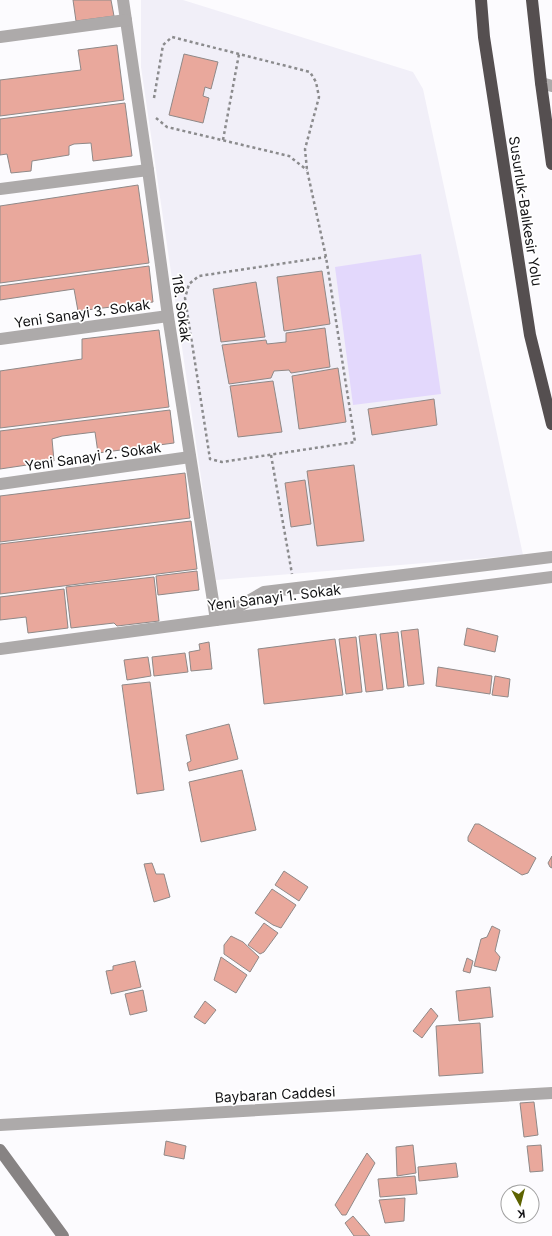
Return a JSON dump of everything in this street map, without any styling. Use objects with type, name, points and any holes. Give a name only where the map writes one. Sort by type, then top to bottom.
[{"type":"highway","name":"Susurluk-Balıkesir Yolu","points":[[481,0],[484,37],[529,328],[552,424]]},
{"type":"highway","points":[[532,0],[547,84],[552,164]]},
{"type":"street","name":"118. Sokak","points":[[123,0],[168,316],[216,620]]},
{"type":"street","points":[[0,38],[126,20]]},
{"type":"street","points":[[0,189],[148,170]]},
{"type":"street","name":"Yeni Sanayi 3. Sokak","points":[[0,339],[168,316]]},
{"type":"street","name":"Yeni Sanayi 2. Sokak","points":[[0,484],[190,457]]},
{"type":"street","points":[[216,620],[264,592],[552,557]]},
{"type":"street","name":"Yeni Sanayi 1. Sokak","points":[[0,649],[552,577]]},
{"type":"street","name":"Baybaran Caddesi","points":[[0,1125],[552,1093]]},
{"type":"street","points":[[0,1150],[62,1236]]},
{"type":"path","points":[[153,104],[163,45],[172,37],[310,72],[316,82],[319,97],[305,149],[307,170],[326,257],[355,442],[222,462],[210,459],[185,298],[189,284],[199,276],[326,257]]},
{"type":"path","points":[[223,140],[239,54]]},
{"type":"path","points":[[154,116],[167,127],[288,156],[307,170]]},
{"type":"path","points":[[271,455],[294,589]]},
{"type":"shaded area","points":[[141,0],[183,0],[413,72],[423,89],[523,555],[216,580],[141,67]]},
{"type":"shaded area","points":[[421,254],[441,394],[353,405],[335,267]]},
{"type":"building","points":[[73,0],[111,0],[114,16],[76,21]]},
{"type":"building","points":[[117,45],[124,100],[0,116],[0,80],[81,70],[78,50]]},
{"type":"building","points":[[184,54],[218,62],[211,89],[205,87],[203,96],[209,98],[203,123],[169,115]]},
{"type":"building","points":[[125,103],[132,156],[93,161],[91,143],[74,144],[69,146],[69,155],[32,161],[31,171],[11,173],[7,154],[0,155],[0,119]]},
{"type":"building","points":[[138,185],[149,263],[0,283],[0,206]]},
{"type":"building","points":[[149,266],[153,302],[78,311],[74,289],[0,300],[0,286]]},
{"type":"building","points":[[322,271],[330,324],[284,331],[277,277]]},
{"type":"building","points":[[256,282],[265,337],[221,342],[213,289]]},
{"type":"building","points":[[325,328],[330,367],[291,373],[289,370],[274,371],[271,378],[229,384],[222,345],[266,340],[267,344],[286,342],[286,333]]},
{"type":"building","points":[[159,330],[169,407],[0,428],[0,371],[82,359],[82,339]]},
{"type":"building","points":[[338,368],[346,422],[299,429],[292,376]]},
{"type":"building","points":[[273,381],[282,432],[238,437],[230,386]]},
{"type":"building","points":[[434,399],[437,425],[372,435],[368,409]]},
{"type":"building","points":[[170,410],[174,443],[98,453],[95,432],[62,436],[52,439],[54,461],[0,469],[0,431]]},
{"type":"building","points":[[354,465],[364,541],[317,546],[307,471]]},
{"type":"building","points":[[185,473],[190,518],[0,542],[0,496]]},
{"type":"building","points":[[305,480],[311,524],[291,527],[285,483]]},
{"type":"building","points":[[191,521],[197,569],[0,594],[0,544]]},
{"type":"building","points":[[197,571],[199,590],[158,595],[156,576]]},
{"type":"building","points":[[154,577],[159,621],[117,626],[114,623],[71,628],[66,587]]},
{"type":"building","points":[[64,589],[68,628],[28,633],[26,617],[0,620],[0,597]]},
{"type":"building","points":[[467,628],[498,636],[495,652],[464,645]]},
{"type":"building","points":[[418,629],[424,684],[408,686],[401,631]]},
{"type":"building","points":[[398,632],[404,687],[387,689],[380,634]]},
{"type":"building","points":[[376,634],[383,690],[366,692],[359,636]]},
{"type":"building","points":[[356,637],[362,692],[346,694],[339,639]]},
{"type":"building","points":[[335,639],[343,695],[264,704],[258,649]]},
{"type":"building","points":[[209,642],[212,669],[191,671],[189,652],[200,650],[199,644]]},
{"type":"building","points":[[185,653],[188,672],[154,676],[152,657]]},
{"type":"building","points":[[148,657],[151,676],[127,680],[124,660]]},
{"type":"building","points":[[438,667],[492,676],[490,694],[436,686]]},
{"type":"building","points":[[495,676],[510,679],[508,697],[492,695]]},
{"type":"building","points":[[150,682],[164,790],[137,794],[122,685]]},
{"type":"building","points":[[229,724],[238,759],[189,771],[187,763],[191,761],[186,735]]},
{"type":"building","points":[[242,770],[256,830],[201,842],[189,782]]},
{"type":"building","points":[[475,824],[479,824],[536,858],[528,873],[522,875],[468,841],[468,837]]},
{"type":"building","points":[[552,856],[552,868],[548,863]]},
{"type":"building","points":[[152,863],[156,874],[164,874],[170,897],[154,902],[144,864]]},
{"type":"building","points":[[284,871],[308,887],[299,901],[275,885]]},
{"type":"building","points":[[272,889],[296,905],[281,928],[273,925],[255,913]]},
{"type":"building","points":[[264,923],[278,933],[264,952],[260,954],[248,945]]},
{"type":"building","points":[[492,926],[500,930],[495,951],[500,957],[496,971],[474,966],[481,939],[487,937]]},
{"type":"building","points":[[231,936],[243,942],[259,957],[250,972],[224,954],[224,945]]},
{"type":"building","points":[[221,957],[247,975],[236,993],[214,980]]},
{"type":"building","points":[[467,958],[473,961],[470,973],[463,971]]},
{"type":"building","points":[[135,961],[141,987],[111,994],[106,971],[113,970],[113,966]]},
{"type":"building","points":[[490,987],[493,1017],[459,1021],[456,991]]},
{"type":"building","points":[[143,990],[147,1011],[130,1015],[125,994]]},
{"type":"building","points":[[205,1001],[216,1010],[205,1024],[194,1017]]},
{"type":"building","points":[[431,1008],[438,1016],[422,1038],[413,1031]]},
{"type":"building","points":[[480,1023],[483,1073],[439,1076],[436,1026]]},
{"type":"building","points":[[534,1102],[538,1135],[524,1137],[520,1103]]},
{"type":"building","points":[[166,1141],[186,1146],[184,1159],[164,1155]]},
{"type":"building","points":[[413,1145],[416,1173],[397,1176],[396,1147]]},
{"type":"building","points":[[541,1145],[543,1171],[530,1172],[527,1146]]},
{"type":"building","points":[[367,1153],[375,1163],[346,1215],[342,1215],[335,1205]]},
{"type":"building","points":[[456,1163],[458,1177],[419,1181],[418,1167]]},
{"type":"building","points":[[415,1176],[417,1194],[380,1197],[378,1179]]},
{"type":"building","points":[[405,1198],[404,1221],[385,1223],[379,1200]]},
{"type":"building","points":[[353,1216],[370,1236],[354,1236],[345,1223]]}]
